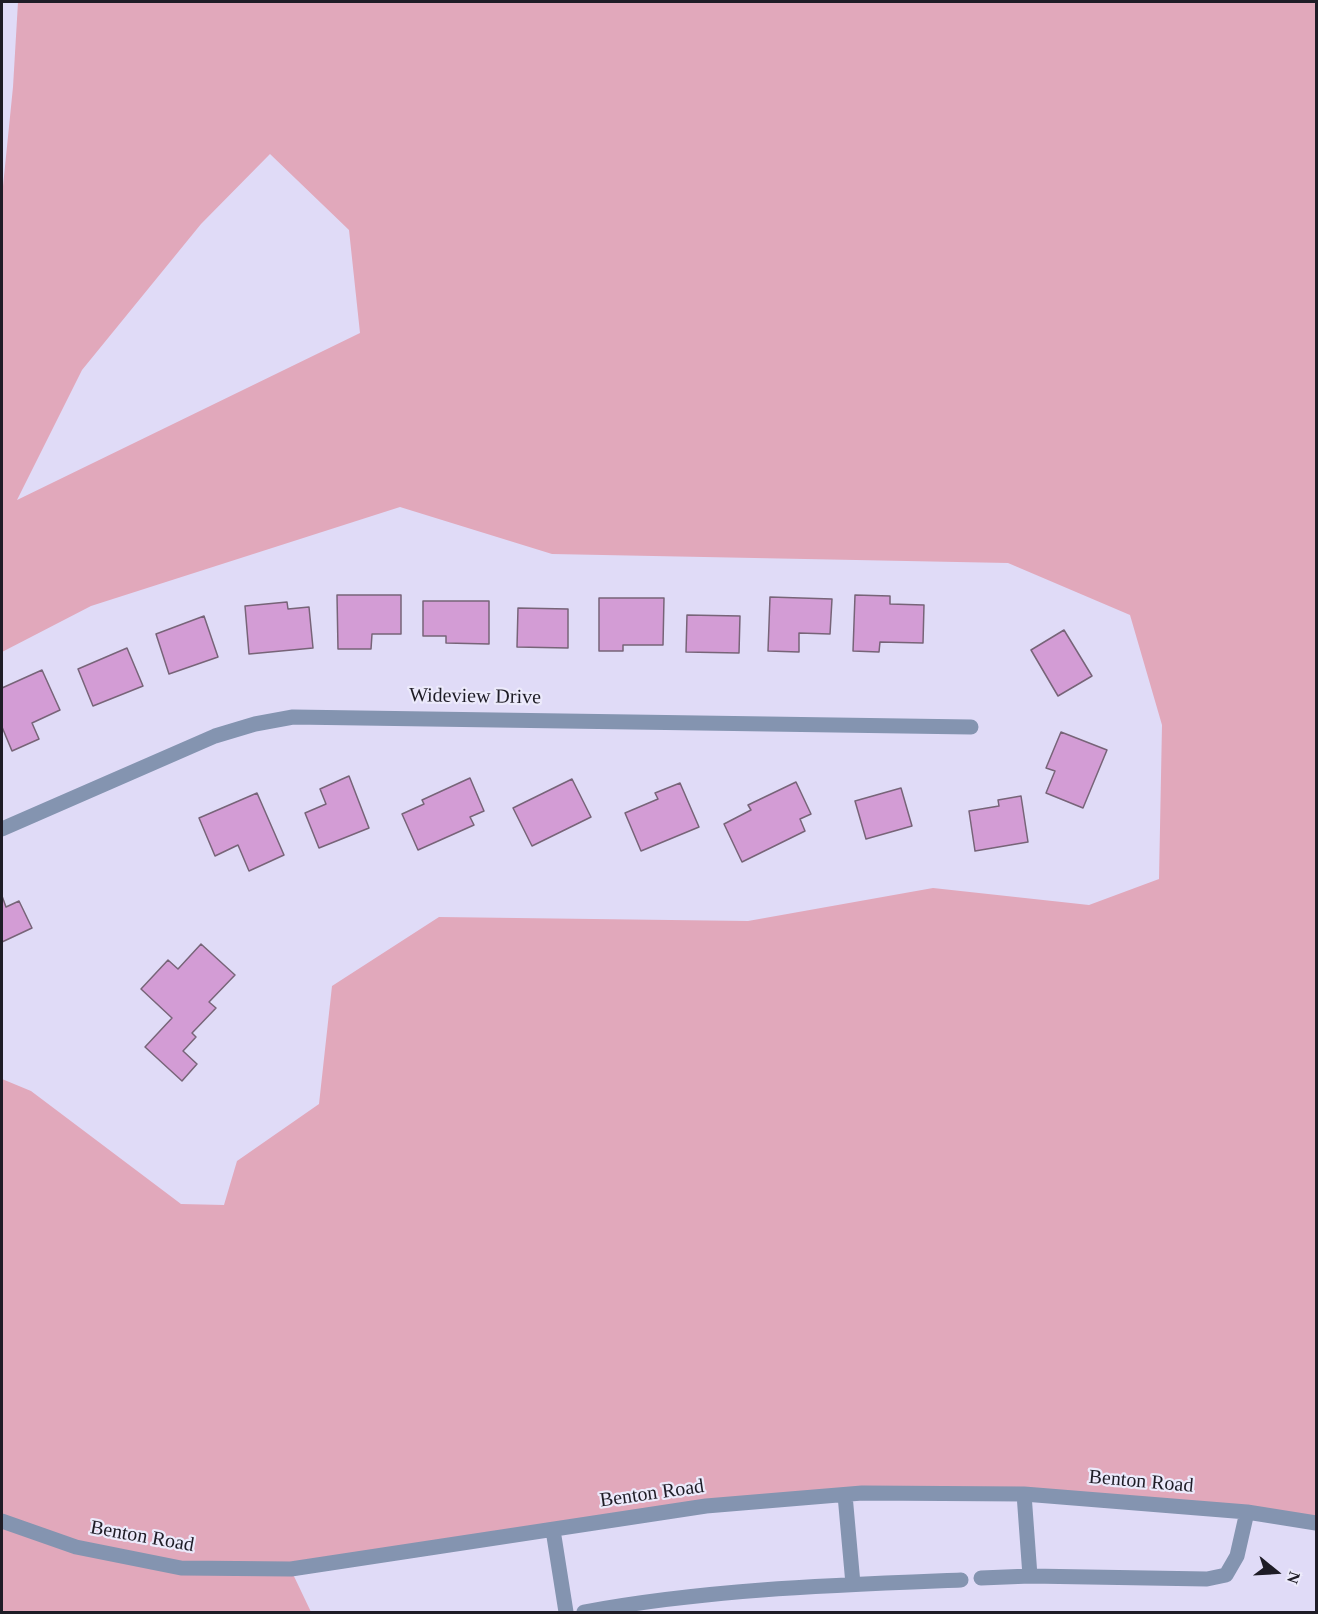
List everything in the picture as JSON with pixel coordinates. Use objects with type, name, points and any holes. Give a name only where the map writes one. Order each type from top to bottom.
[{"type":"street","name":"Wideview Drive","points":[[2,829],[216,736],[255,724],[293,717],[971,727]]},
{"type":"street","name":"Benton Road","points":[[2,1521],[76,1547],[181,1568],[247,1569],[291,1569],[706,1506],[845,1495],[1024,1494],[1247,1512],[1317,1523]]},
{"type":"street","points":[[1024,1494],[1030,1576]]},
{"type":"street","points":[[845,1495],[853,1584]]},
{"type":"street","points":[[981,1578],[1030,1576],[1207,1580],[1227,1575],[1237,1556],[1247,1512]]},
{"type":"street","points":[[553,1530],[566,1612]]},
{"type":"street","points":[[584,1612],[638,1602],[853,1584],[961,1580]]},
{"type":"shaded area","points":[[18,2],[1316,2],[1316,1523],[1024,1494],[706,1506],[291,1570],[311,1612],[2,1612],[2,1079],[31,1091],[181,1204],[224,1205],[237,1161],[319,1104],[332,986],[439,917],[748,921],[933,888],[1089,905],[1159,879],[1162,725],[1130,615],[1008,563],[552,554],[400,507],[91,606],[2,652],[2,196],[13,87]],"holes":[[[270,154],[349,230],[360,333],[17,500],[82,370],[201,224]]]},
{"type":"building","points":[[337,595],[401,595],[401,634],[372,634],[371,649],[338,649]]},
{"type":"building","points":[[855,595],[890,596],[890,604],[924,605],[923,643],[880,642],[879,652],[853,651]]},
{"type":"building","points":[[770,597],[832,599],[830,634],[799,633],[799,652],[768,651]]},
{"type":"building","points":[[599,598],[664,598],[663,645],[623,645],[623,651],[599,651]]},
{"type":"building","points":[[423,601],[489,601],[489,644],[446,643],[446,636],[423,636]]},
{"type":"building","points":[[287,602],[288,609],[309,607],[313,648],[249,654],[245,606]]},
{"type":"building","points":[[518,608],[568,609],[568,648],[517,647]]},
{"type":"building","points":[[687,615],[740,616],[739,653],[686,652]]},
{"type":"building","points":[[204,616],[218,657],[169,674],[156,634]]},
{"type":"building","points":[[1064,630],[1092,676],[1058,696],[1031,650]]},
{"type":"building","points":[[127,648],[143,686],[93,706],[78,669]]},
{"type":"building","points":[[42,670],[60,710],[32,723],[39,739],[12,751],[2,727],[2,688]]},
{"type":"building","points":[[1061,732],[1107,750],[1083,808],[1046,793],[1055,771],[1046,768]]},
{"type":"building","points":[[349,776],[369,828],[319,848],[305,813],[326,804],[320,789]]},
{"type":"building","points":[[470,778],[484,811],[470,817],[474,825],[418,850],[402,814],[424,804],[422,800]]},
{"type":"building","points":[[572,779],[591,817],[532,846],[513,808]]},
{"type":"building","points":[[796,782],[811,814],[800,819],[805,831],[742,862],[724,824],[751,810],[748,805]]},
{"type":"building","points":[[680,783],[699,827],[641,851],[625,813],[658,799],[655,793]]},
{"type":"building","points":[[901,788],[912,826],[866,839],[855,801]]},
{"type":"building","points":[[257,793],[284,855],[249,871],[238,845],[215,856],[199,818]]},
{"type":"building","points":[[1021,796],[1028,842],[975,851],[969,811],[999,806],[998,800]]},
{"type":"building","points":[[2,896],[6,907],[19,901],[32,928],[2,942]]},
{"type":"building","points":[[201,944],[235,975],[209,1002],[216,1008],[192,1033],[196,1037],[183,1051],[197,1064],[182,1081],[145,1047],[172,1018],[141,989],[168,960],[178,969]]}]
